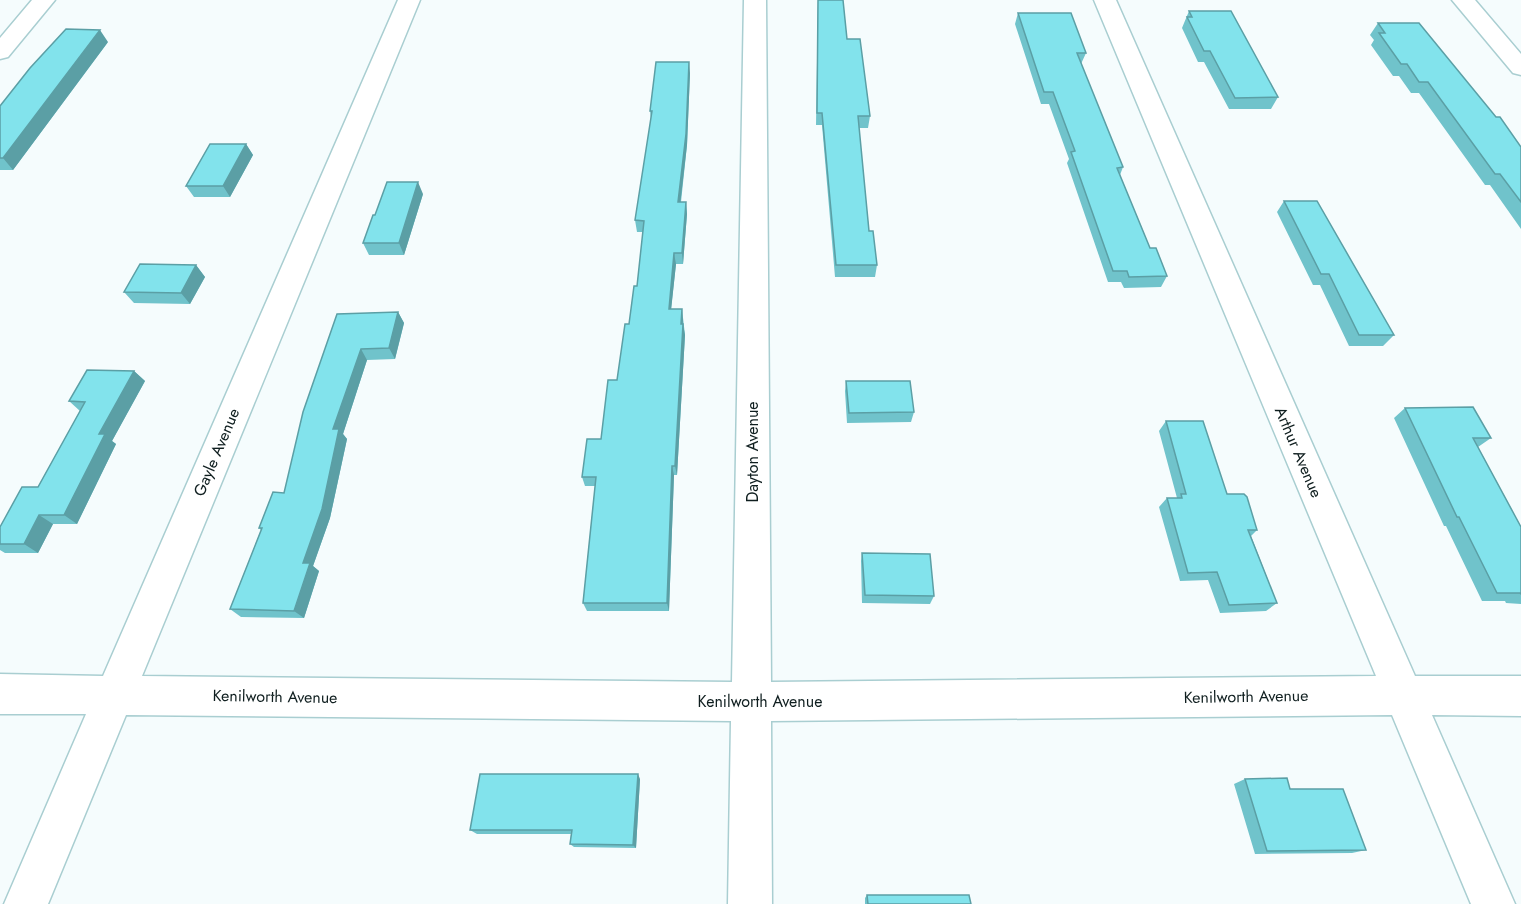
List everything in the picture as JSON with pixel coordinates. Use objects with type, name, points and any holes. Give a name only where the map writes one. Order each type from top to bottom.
[{"type":"street","points":[[0,52],[44,0]]},
{"type":"street","name":"Gayle Avenue","points":[[26,904],[113,694],[409,0]]},
{"type":"street","name":"Dayton Avenue","points":[[750,904],[755,0]]},
{"type":"street","name":"Arthur Avenue","points":[[1105,0],[1493,904]]},
{"type":"street","points":[[1463,0],[1521,68]]},
{"type":"street","name":"Kenilworth Avenue","points":[[0,694],[751,702],[1404,695],[1521,696]]},
{"type":"building","points":[[818,0],[843,0],[847,39],[860,39],[870,116],[858,116],[869,231],[873,231],[877,265],[836,265],[822,113],[817,113]]},
{"type":"building","points":[[1189,11],[1231,11],[1278,97],[1235,98],[1210,51],[1204,51],[1187,17],[1192,17]]},
{"type":"building","points":[[1018,13],[1071,13],[1086,53],[1077,53],[1123,167],[1117,168],[1150,248],[1156,248],[1167,276],[1129,277],[1127,271],[1113,271],[1071,152],[1075,151],[1053,92],[1044,92]]},
{"type":"building","points":[[1378,23],[1419,23],[1496,117],[1500,117],[1521,147],[1521,202],[1500,174],[1495,174],[1428,82],[1419,82],[1407,64],[1401,64],[1379,33],[1385,33]]},
{"type":"building","points":[[66,29],[100,30],[3,158],[0,158],[0,106],[30,68]]},
{"type":"building","points":[[656,62],[689,62],[686,134],[678,202],[686,202],[682,253],[674,253],[669,309],[682,309],[681,324],[683,324],[675,466],[672,466],[667,603],[583,603],[596,477],[582,477],[587,439],[601,439],[608,380],[617,380],[625,324],[629,324],[634,286],[637,286],[644,221],[635,220],[652,111],[650,111]]},
{"type":"building","points":[[210,144],[246,144],[223,186],[186,186]]},
{"type":"building","points":[[387,182],[418,182],[399,243],[363,243],[373,215],[375,215]]},
{"type":"building","points":[[1284,201],[1317,201],[1394,335],[1359,335],[1329,274],[1321,274]]},
{"type":"building","points":[[140,264],[196,265],[181,293],[124,292]]},
{"type":"building","points":[[398,312],[389,348],[361,349],[333,429],[339,429],[322,509],[303,563],[310,563],[294,611],[230,609],[262,528],[259,528],[273,492],[284,493],[303,412],[337,314]]},
{"type":"building","points":[[87,370],[134,371],[99,434],[105,434],[64,515],[39,515],[24,544],[0,544],[0,527],[22,487],[38,487],[85,402],[69,401]]},
{"type":"building","points":[[846,381],[910,381],[914,412],[849,413]]},
{"type":"building","points":[[1473,407],[1491,438],[1473,438],[1521,527],[1521,594],[1497,593],[1457,517],[1405,408]]},
{"type":"building","points":[[1166,421],[1203,421],[1227,494],[1244,494],[1247,497],[1257,530],[1248,530],[1277,603],[1229,605],[1217,572],[1188,573],[1167,498],[1182,498],[1181,494],[1186,494]]},
{"type":"building","points":[[862,553],[930,554],[934,596],[865,595]]},
{"type":"building","points":[[480,774],[638,774],[633,845],[570,844],[572,830],[470,830]]},
{"type":"building","points":[[1287,778],[1290,789],[1343,789],[1366,850],[1267,851],[1245,779]]},
{"type":"building","points":[[867,895],[969,895],[971,904],[868,904]]}]
